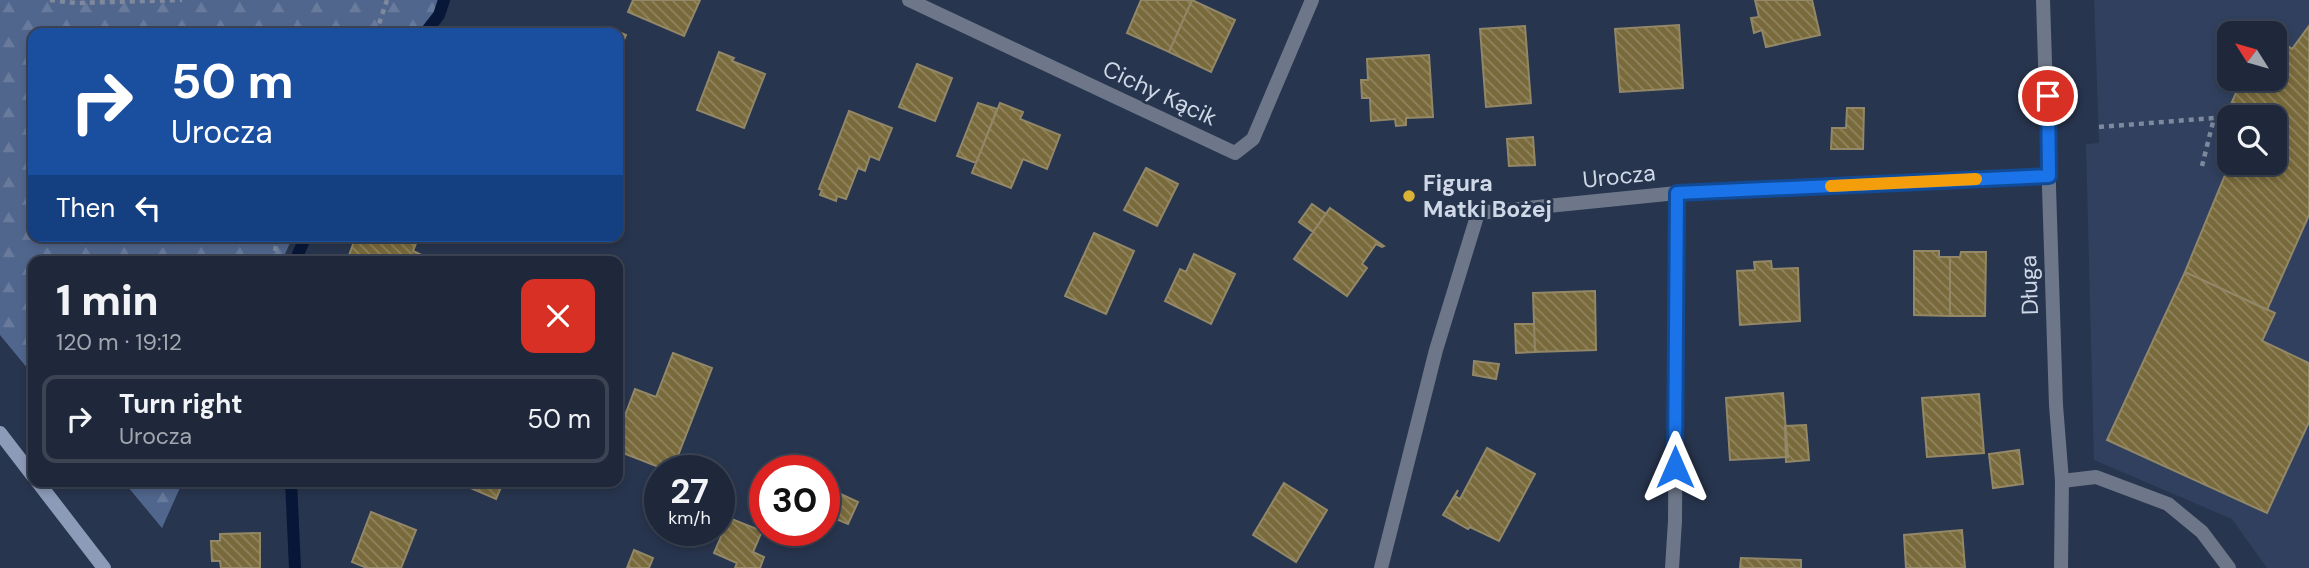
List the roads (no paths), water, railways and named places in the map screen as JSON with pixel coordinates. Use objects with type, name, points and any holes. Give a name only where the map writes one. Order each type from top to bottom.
[{"type":"main road","points":[[0,433],[28,469]]},
{"type":"main road","points":[[42,487],[104,568]]},
{"type":"street","name":"Cichy Kącik","points":[[909,0],[1235,153],[1253,139],[1312,0]]},
{"type":"street","name":"Długa","points":[[2043,0],[2056,405],[2062,481],[2061,568]]},
{"type":"street","name":"Urocza","points":[[1381,568],[1436,350],[1478,214],[1677,193],[2049,176]]},
{"type":"street","points":[[1672,568],[1675,521],[1677,193]]},
{"type":"street","points":[[2062,481],[2096,477],[2168,504],[2202,532],[2229,568]]},
{"type":"waterway","points":[[429,28],[439,15],[444,0]]},
{"type":"waterway","points":[[297,256],[303,242]]},
{"type":"waterway","points":[[291,487],[295,568]]},
{"type":"place","name":"Figura Matki Bożej","points":[[1409,196]]}]
